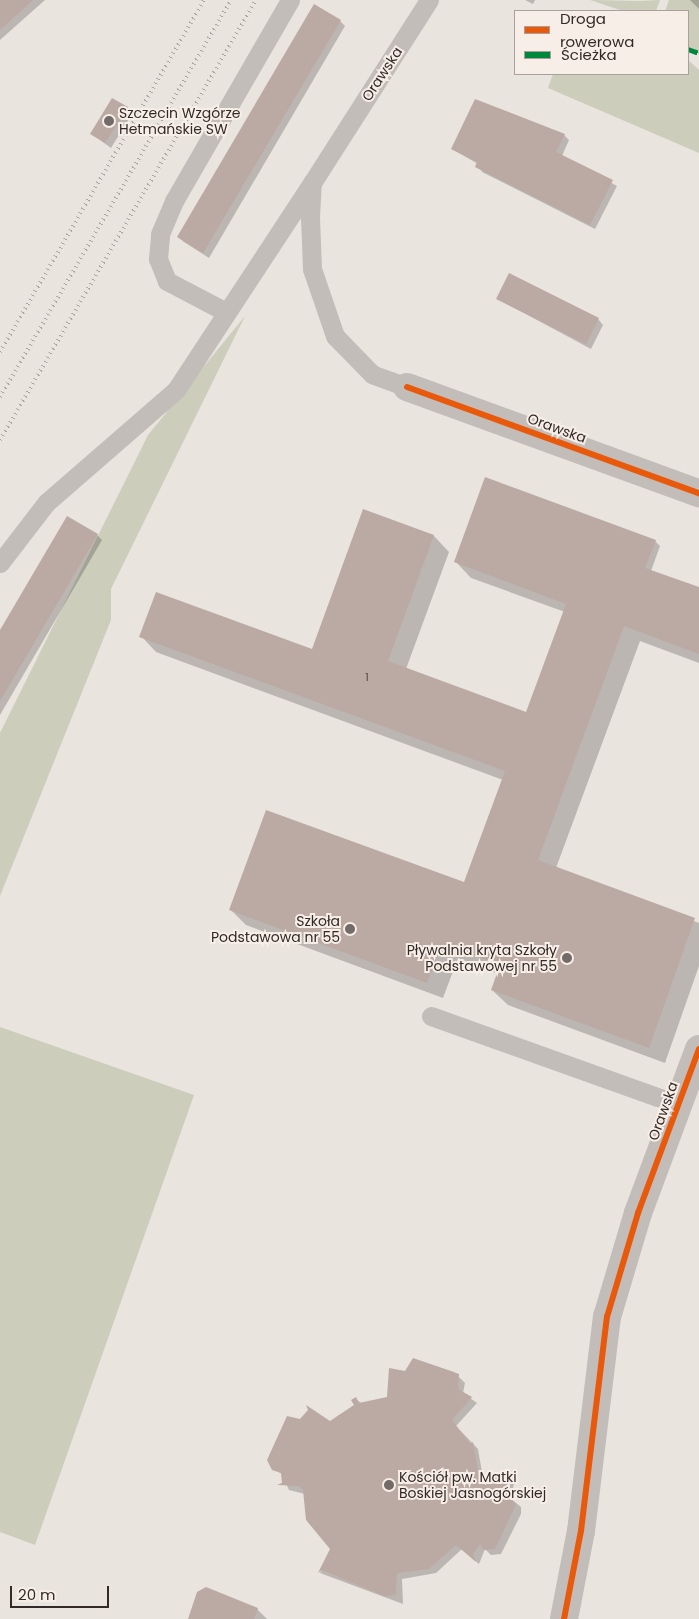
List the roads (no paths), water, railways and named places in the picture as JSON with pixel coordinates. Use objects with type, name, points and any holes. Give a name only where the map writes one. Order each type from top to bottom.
[{"type":"street","name":"Orawska","points":[[407,387],[699,493]]},
{"type":"street","name":"Orawska","points":[[564,1619],[581,1532],[607,1317],[650,1180],[699,1049]]},
{"type":"lane","points":[[226,312],[167,281],[158,259],[160,234],[174,201],[290,0]]},
{"type":"lane","name":"Orawska","points":[[407,387],[359,364],[344,350],[325,317],[312,269],[312,183],[429,0]]},
{"type":"lane","points":[[0,563],[46,503],[176,390],[312,183]]},
{"type":"lane","points":[[431,1016],[679,1105]]},
{"type":"railway","points":[[0,352],[204,0]]},
{"type":"railway","points":[[0,397],[231,0]]},
{"type":"railway","points":[[0,440],[256,0]]},
{"type":"place","name":"Szczecin Wzgórze Hetmańskie SW","points":[[109,121]]},
{"type":"place","name":"Szkoła Podstawowa nr 55","points":[[350,929]]},
{"type":"place","name":"Pływalnia kryta Szkoły Podstawowej nr 55","points":[[567,958]]},
{"type":"place","name":"Kościół pw. Matki Boskiej Jasnogórskiej","points":[[389,1485]]}]
